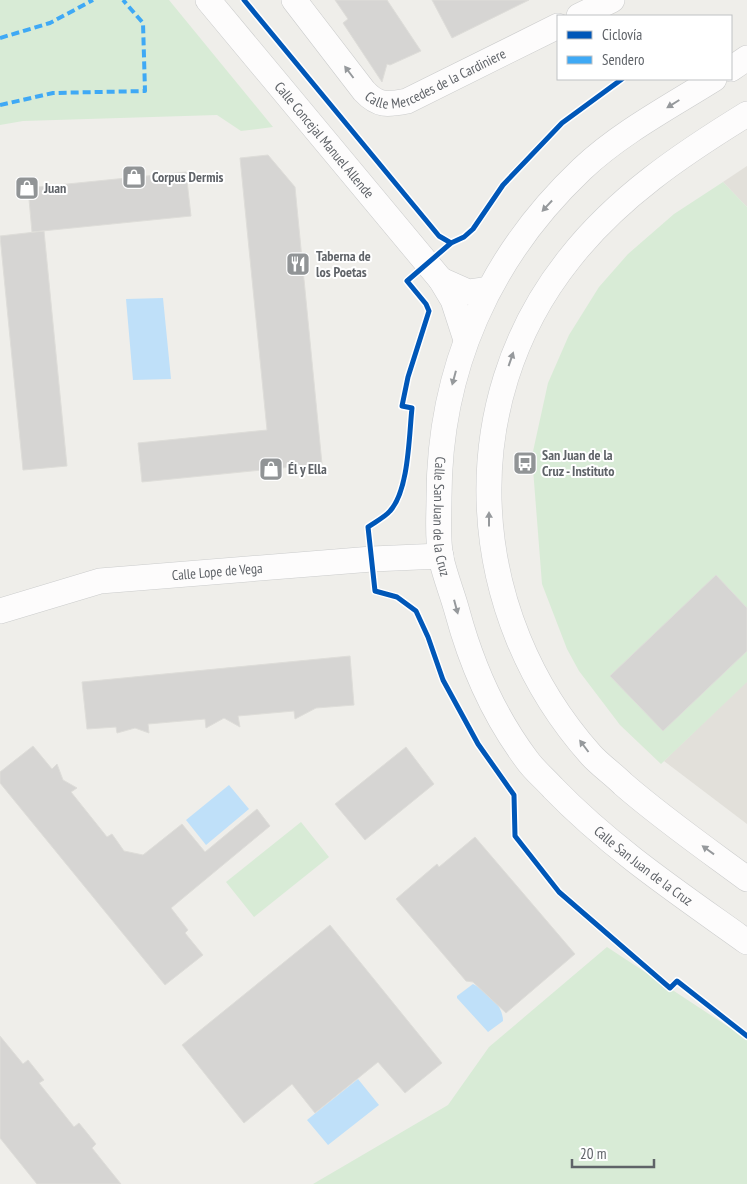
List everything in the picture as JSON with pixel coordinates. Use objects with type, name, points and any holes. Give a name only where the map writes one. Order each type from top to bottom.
[{"type":"street","name":"Calle Concejal Manuel Allende","points":[[208,0],[441,280],[452,300],[466,340]]},
{"type":"street","name":"Calle Mercedes de la Cardiniere","points":[[294,0],[374,102],[392,104],[407,101],[557,26]]},
{"type":"street","points":[[581,15],[612,0]]},
{"type":"street","points":[[732,67],[747,58]]},
{"type":"street","name":"Calle San Juan de la Cruz","points":[[712,80],[643,123],[584,168],[539,215],[517,243],[489,289],[466,340],[448,404],[439,475],[441,556],[465,642],[490,699],[527,760],[584,819],[657,877],[747,942]]},
{"type":"street","points":[[747,114],[682,154],[624,200],[570,257],[531,316],[516,346],[496,413],[492,444],[489,525],[492,552],[511,623],[546,696],[591,756],[649,807],[747,879]]},
{"type":"street","name":"Calle Concejal Manuel Allende","points":[[441,280],[468,292],[489,289]]},
{"type":"street","name":"Calle Lope de Vega","points":[[0,611],[100,581],[372,559],[441,556]]},
{"type":"shaded area","points":[[747,166],[747,207],[723,182]]},
{"type":"shaded area","points":[[747,681],[747,824],[664,761]]},
{"type":"green space","points":[[0,0],[169,0],[273,127],[241,131],[217,115],[23,121],[0,125]]},
{"type":"green space","points":[[723,182],[747,207],[747,682],[661,764],[620,725],[579,671],[567,649],[542,584],[532,456],[548,383],[569,335],[599,287],[628,254],[674,214]]},
{"type":"green space","points":[[301,822],[329,857],[254,917],[226,882]]},
{"type":"green space","points":[[607,947],[747,1039],[747,1184],[313,1184],[448,1105],[489,1047]]},
{"type":"water","points":[[163,298],[171,379],[133,380],[126,299]]},
{"type":"water","points":[[229,785],[249,809],[206,845],[186,820]]},
{"type":"water","points":[[473,984],[493,999],[502,1015],[503,1021],[488,1032],[457,998],[457,996]]},
{"type":"water","points":[[358,1079],[379,1105],[328,1145],[307,1120]]},
{"type":"building","points":[[335,0],[387,0],[421,51],[390,65],[387,64],[382,82],[343,23],[348,19]]},
{"type":"building","points":[[432,0],[529,0],[452,38]]},
{"type":"building","points":[[268,155],[295,187],[322,464],[142,482],[138,443],[267,430],[240,158]]},
{"type":"building","points":[[186,172],[191,216],[32,232],[28,188]]},
{"type":"building","points":[[44,231],[67,466],[23,470],[0,236]]},
{"type":"building","points":[[716,575],[747,608],[747,651],[663,731],[610,676]]},
{"type":"building","points":[[350,656],[354,705],[316,708],[295,719],[294,711],[238,716],[240,727],[224,718],[206,728],[205,719],[148,724],[149,733],[135,728],[117,733],[116,727],[87,729],[82,682]]},
{"type":"building","points":[[33,746],[52,769],[57,764],[63,780],[77,788],[71,792],[107,837],[112,834],[124,851],[143,855],[182,824],[205,852],[257,809],[270,826],[171,908],[188,930],[185,933],[203,955],[165,985],[0,783],[0,772]]},
{"type":"building","points":[[406,747],[434,784],[365,840],[335,804]]},
{"type":"building","points":[[475,837],[575,954],[506,1013],[473,982],[466,981],[396,899],[437,864],[439,867]]},
{"type":"building","points":[[330,925],[442,1063],[405,1093],[378,1062],[315,1113],[292,1084],[244,1123],[182,1045]]},
{"type":"building","points":[[0,1036],[23,1064],[28,1060],[44,1080],[39,1083],[74,1127],[79,1123],[96,1144],[92,1148],[121,1184],[37,1184],[0,1138]]},
{"type":"marked path","points":[[0,38],[50,23],[93,0]]},
{"type":"marked path","points":[[0,105],[53,93],[145,91],[143,23],[123,0]]},
{"type":"cycle path","points":[[244,0],[439,236],[451,243]]},
{"type":"cycle path","points":[[621,80],[562,123],[503,185],[473,229],[464,237],[451,243],[407,281],[426,304],[429,311],[408,377],[402,406],[412,408],[405,476],[396,502],[390,511],[368,527],[375,591],[397,597],[416,611],[428,637],[443,680],[478,744],[514,795],[515,836],[559,892],[670,988],[677,981],[747,1036]]},
{"type":"place","name":"Corpus Dermis","points":[[134,177]]},
{"type":"place","name":"Juan","points":[[27,188]]},
{"type":"place","name":"Taberna de los Poetas","points":[[298,264]]},
{"type":"place","name":"San Juan de la Cruz - Instituto","points":[[525,463]]},
{"type":"place","name":"Él y Ella","points":[[271,469]]}]
